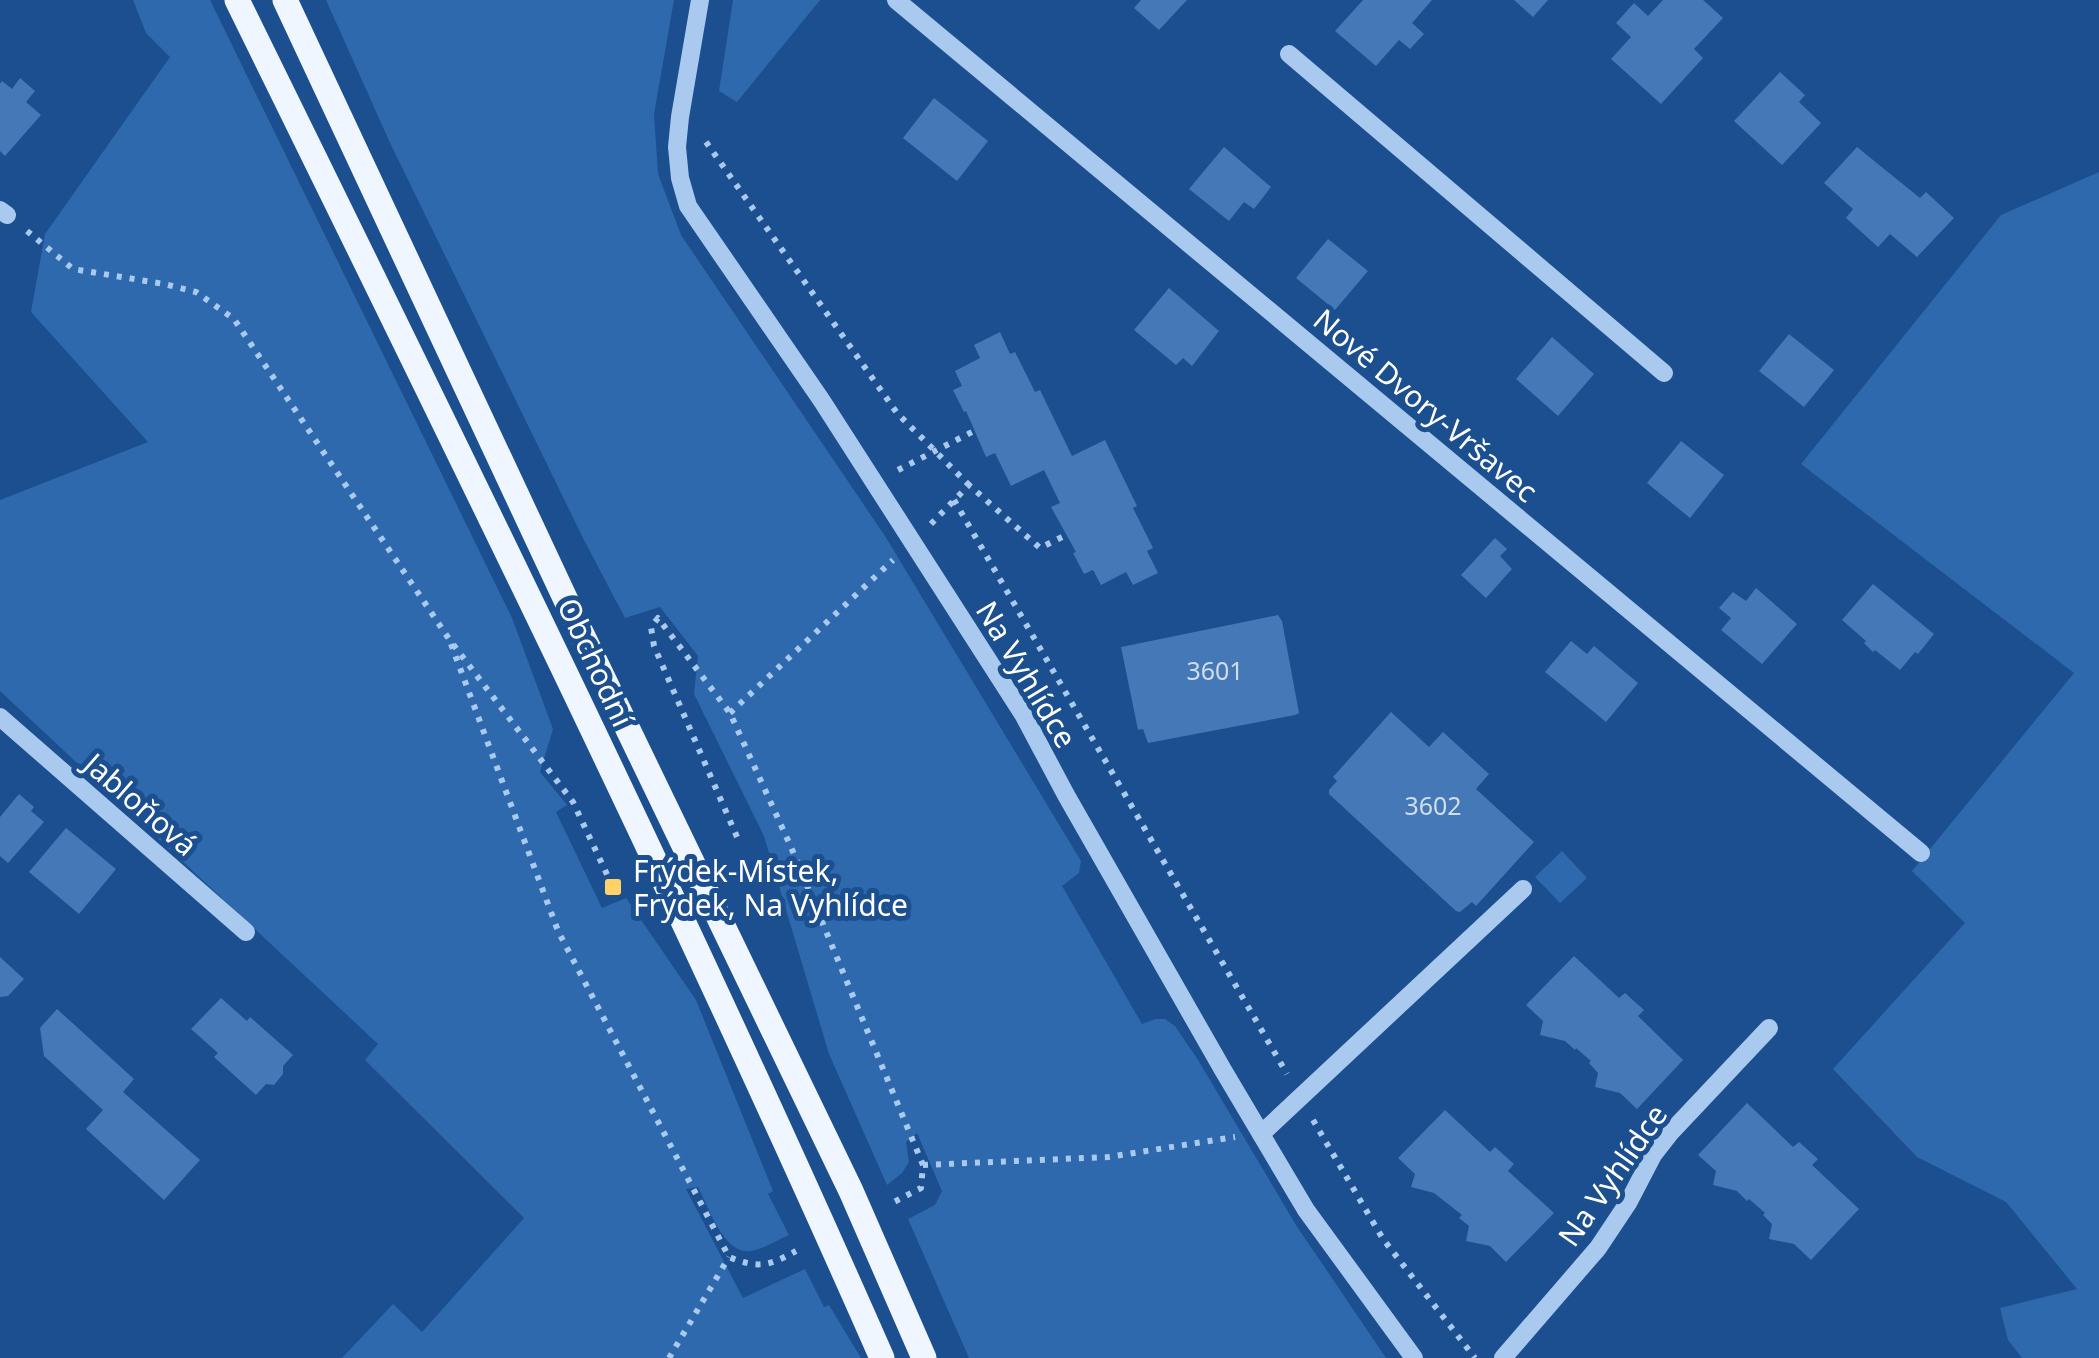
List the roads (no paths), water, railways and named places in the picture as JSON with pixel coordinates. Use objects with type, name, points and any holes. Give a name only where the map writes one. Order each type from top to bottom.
[{"type":"main road","name":"Obchodní","points":[[237,0],[558,656],[813,1201],[882,1358]]},
{"type":"main road","name":"Obchodní","points":[[285,0],[579,628],[852,1191],[924,1358]]},
{"type":"street","name":"Na Vyhlídce","points":[[700,0],[677,147],[688,206],[822,401],[1024,716],[1306,1210],[1414,1358]]},
{"type":"street","name":"Nové Dvory-Vršavec","points":[[896,0],[1921,853]]},
{"type":"street","points":[[1289,54],[1664,373]]},
{"type":"street","name":"Jabloňová","points":[[0,717],[246,932]]},
{"type":"street","points":[[1261,1134],[1523,890]]},
{"type":"street","name":"Na Vyhlídce","points":[[1503,1358],[1598,1248],[1671,1132],[1769,1028]]},
{"type":"place","name":"Frýdek-Místek, Frýdek, Na Vyhlídce","points":[[613,887]]}]
